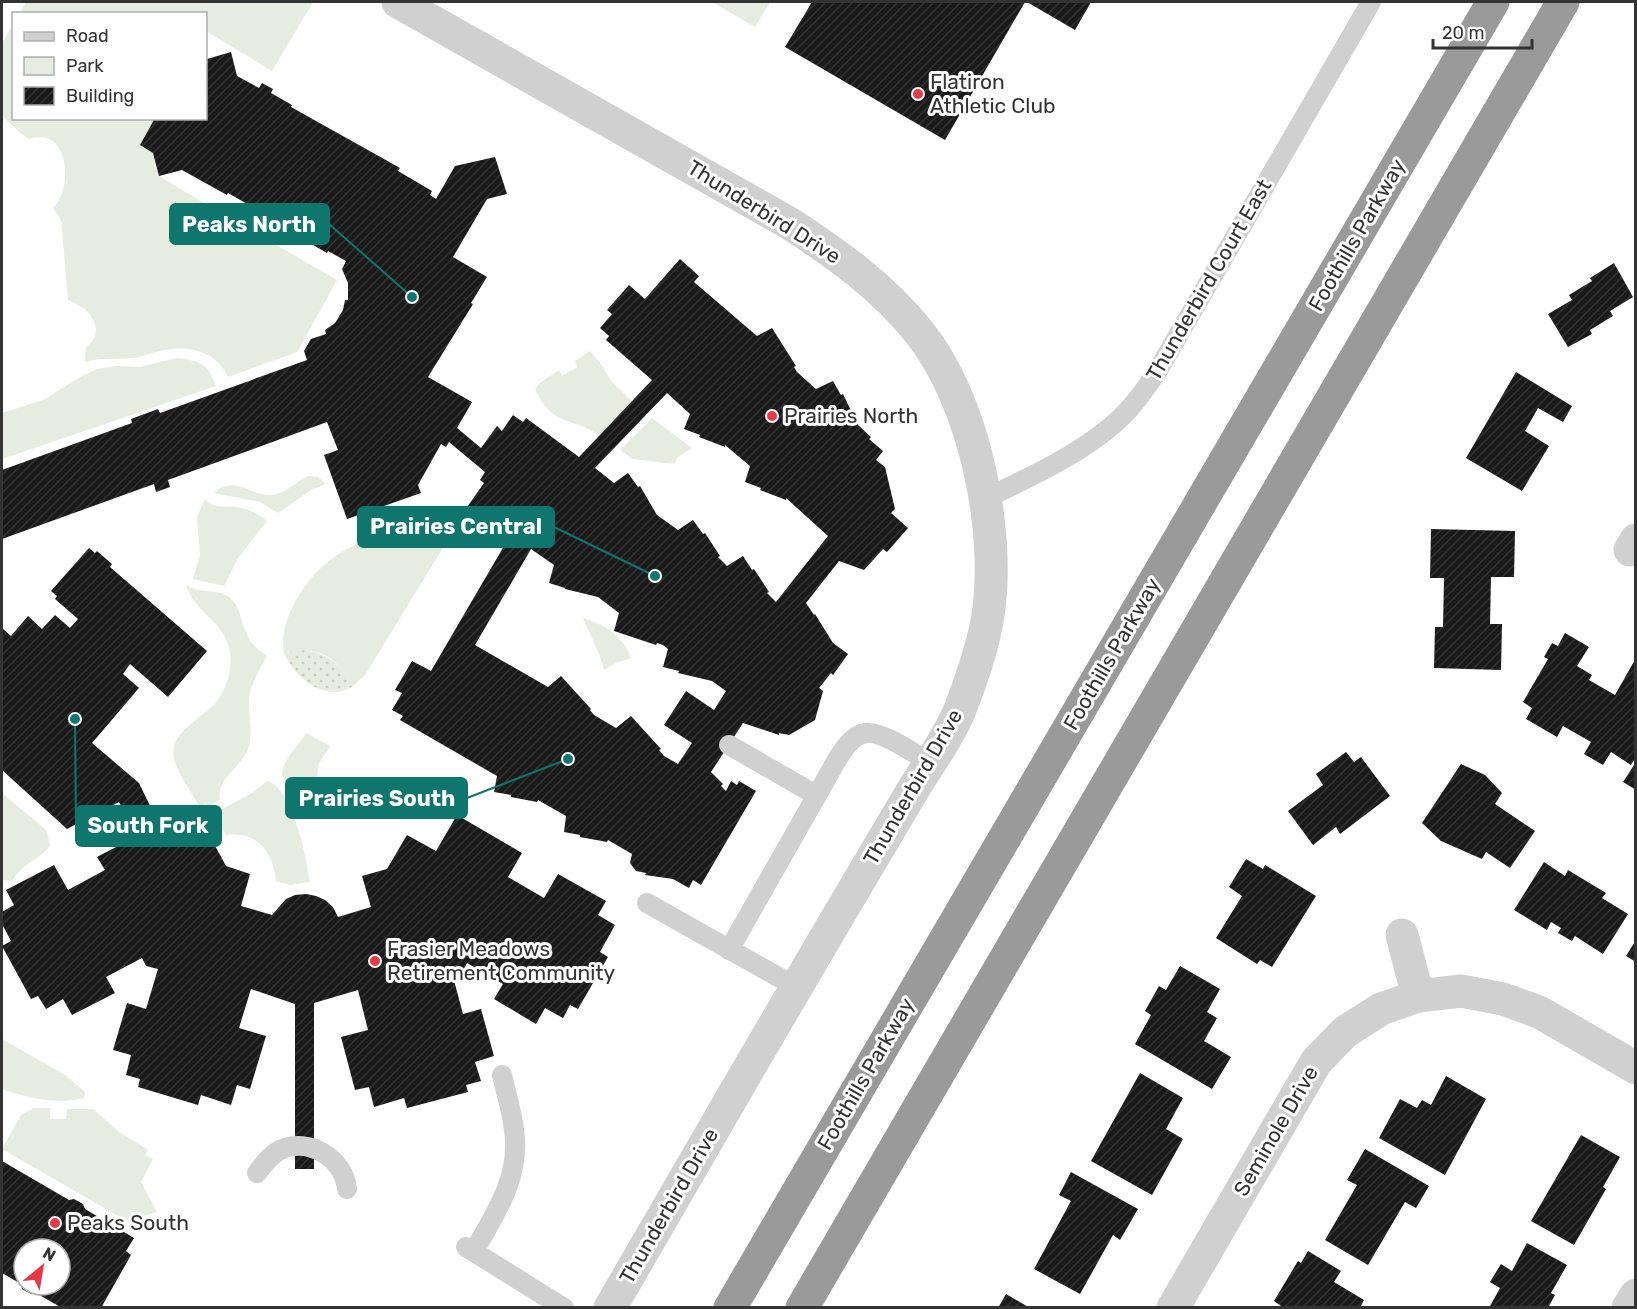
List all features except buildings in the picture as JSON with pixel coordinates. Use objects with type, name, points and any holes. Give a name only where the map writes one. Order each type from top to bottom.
[{"type":"highway","name":"Foothills Parkway","points":[[730,1308],[1493,2]]},
{"type":"highway","points":[[802,1308],[1563,2]]},
{"type":"street","name":"Thunderbird Drive","points":[[398,2],[789,223],[828,248],[867,278],[921,334],[949,378],[970,435],[985,500],[992,548],[988,614],[976,666],[957,716],[796,987],[610,1308]]},
{"type":"street","points":[[1402,935],[1418,996]]},
{"type":"street","name":"Seminole Drive","points":[[1173,1308],[1316,1062],[1345,1032],[1381,1009],[1418,996],[1461,991],[1503,999],[1539,1012],[1635,1068]]},
{"type":"street","points":[[1628,1308],[1635,1295]]},
{"type":"lane","name":"Thunderbird Court East","points":[[985,500],[1070,455],[1110,428],[1134,404],[1157,372],[1371,2]]},
{"type":"lane","points":[[729,950],[816,795],[843,750],[855,737],[867,733],[882,736],[930,763]]},
{"type":"lane","points":[[729,745],[816,795]]},
{"type":"lane","points":[[647,903],[796,987]]},
{"type":"lane","points":[[502,1076],[514,1130],[513,1173],[499,1207],[470,1249],[564,1308]]},
{"type":"lane","points":[[257,1173],[268,1158],[281,1150],[297,1146],[313,1148],[328,1155],[339,1167],[347,1189]]},
{"type":"green space","points":[[26,2],[313,2],[272,71],[207,32],[207,12],[21,12]]},
{"type":"green space","points":[[712,2],[770,2],[755,27]]},
{"type":"green space","points":[[12,27],[12,120],[154,120],[140,145],[153,153],[159,176],[227,217],[245,218],[263,228],[273,243],[337,280],[297,352],[228,377],[223,368],[210,356],[193,350],[164,350],[126,359],[85,362],[86,348],[93,340],[96,327],[86,310],[68,300],[61,220],[53,208],[60,199],[64,187],[64,161],[60,149],[53,141],[42,137],[29,139],[2,116],[2,43]]},
{"type":"green space","points":[[590,351],[611,381],[632,401],[599,435],[556,416],[548,410],[535,389],[559,370],[562,376],[577,367],[575,361]]},
{"type":"green space","points":[[177,358],[202,364],[216,386],[2,459],[2,413],[43,400],[97,369],[117,366],[139,367]]},
{"type":"green space","points":[[652,418],[692,448],[678,457],[674,464],[633,459],[620,450]]},
{"type":"green space","points":[[309,476],[318,477],[326,484],[311,490],[278,513],[260,502],[214,493],[228,485],[263,494],[277,494]]},
{"type":"green space","points":[[205,499],[212,505],[248,510],[267,521],[238,558],[224,586],[193,579],[200,555],[197,517]]},
{"type":"green space","points":[[407,532],[439,536],[444,546],[365,675],[353,686],[340,667],[325,655],[306,651],[284,653],[284,634],[289,616],[303,588],[314,575],[327,563],[356,544],[389,534]]},
{"type":"green space","points":[[186,585],[220,593],[230,598],[238,610],[250,640],[267,656],[251,688],[249,705],[251,736],[245,756],[221,786],[220,800],[200,807],[178,770],[174,749],[176,741],[188,726],[221,696],[228,678],[230,653],[222,632],[196,604]]},
{"type":"green space","points":[[583,618],[599,624],[618,637],[631,658],[604,670]]},
{"type":"green space","points":[[301,650],[318,653],[332,660],[344,671],[353,686],[343,691],[332,692],[312,686],[296,671],[284,653]]},
{"type":"green space","points":[[306,733],[330,746],[318,765],[316,806],[305,819],[282,775],[288,758]]},
{"type":"green space","points":[[267,781],[276,786],[291,809],[302,841],[310,882],[290,885],[276,881],[271,861],[262,846],[247,836],[226,835],[213,814],[252,793]]},
{"type":"green space","points":[[2,793],[46,830],[50,845],[21,869],[12,881],[2,880]]},
{"type":"green space","points":[[2,1039],[65,1075],[84,1091],[84,1098],[63,1101],[42,1100],[2,1089]]},
{"type":"green space","points":[[34,1108],[50,1108],[50,1119],[66,1119],[67,1109],[93,1109],[119,1132],[148,1150],[145,1155],[153,1159],[141,1182],[157,1212],[127,1221],[2,1149],[21,1115]]},
{"type":"place","name":"Flatiron Athletic Club","points":[[918,94]]},
{"type":"place","name":"Peaks North","points":[[412,297]]},
{"type":"place","name":"Prairies North","points":[[772,416]]},
{"type":"place","name":"Prairies Central","points":[[655,576]]},
{"type":"place","name":"South Fork","points":[[75,719]]},
{"type":"place","name":"Prairies South","points":[[568,759]]},
{"type":"place","name":"Frasier Meadows Retirement Community","points":[[375,961]]},
{"type":"place","name":"Peaks South","points":[[55,1223]]}]
